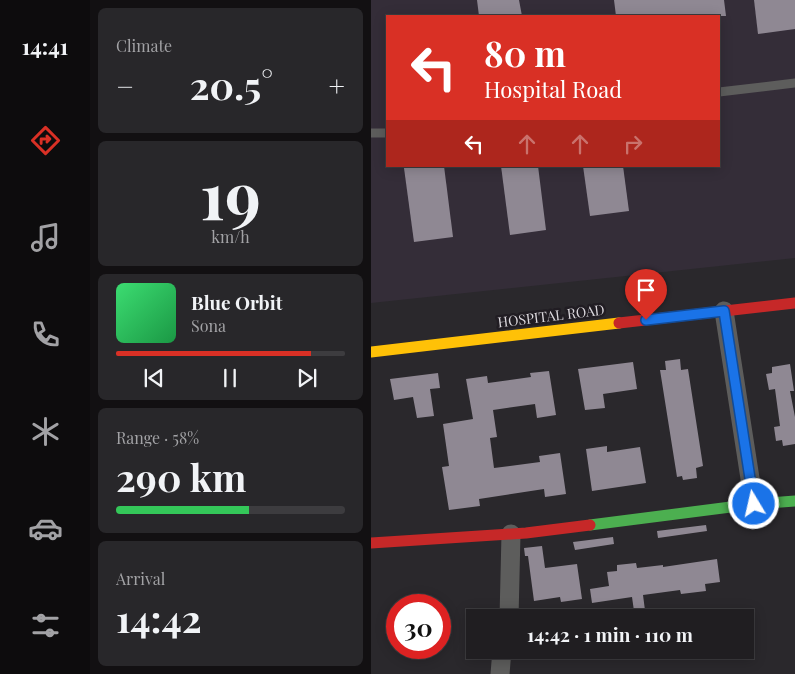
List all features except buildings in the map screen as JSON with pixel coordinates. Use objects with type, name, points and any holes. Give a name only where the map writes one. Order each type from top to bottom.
[{"type":"street","name":"HOSPITAL ROAD","points":[[371,352],[795,303]]},
{"type":"street","points":[[724,311],[754,504]]},
{"type":"street","points":[[371,543],[511,534],[754,504],[795,501]]},
{"type":"street","points":[[509,609],[511,534]]},
{"type":"street","points":[[500,674],[501,659]]},
{"type":"lane","points":[[720,92],[795,82]]},
{"type":"lane","points":[[371,134],[386,133]]},
{"type":"shaded area","points":[[371,0],[795,0],[795,258],[371,303]]},
{"type":"traffic: fast","points":[[590,525],[754,504],[795,501]]},
{"type":"traffic: slow","points":[[371,352],[619,323]]},
{"type":"traffic: jam","points":[[619,323],[795,303]]},
{"type":"traffic: jam","points":[[371,543],[526,533],[590,525]]},
{"type":"route","points":[[646,320],[724,311],[754,504]]}]
